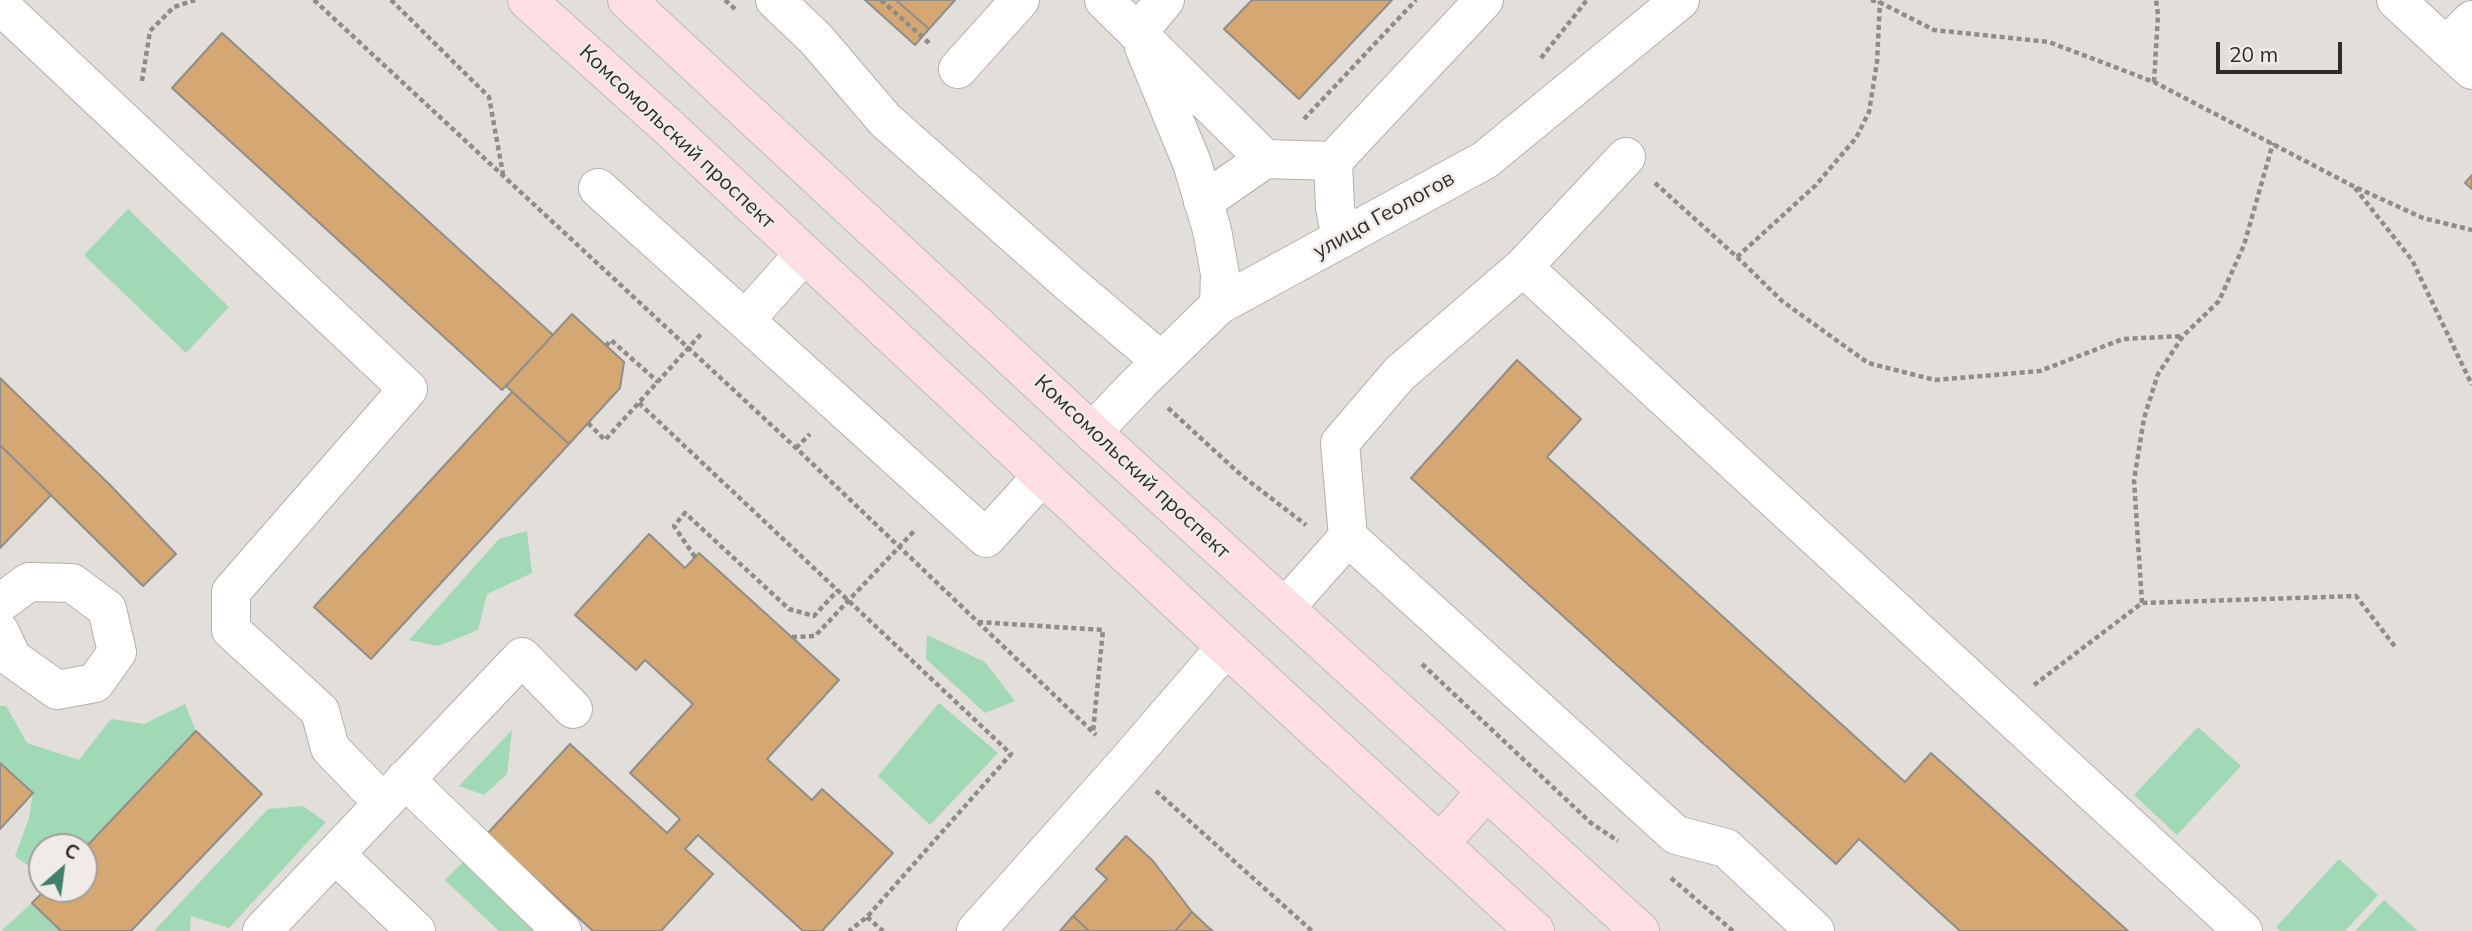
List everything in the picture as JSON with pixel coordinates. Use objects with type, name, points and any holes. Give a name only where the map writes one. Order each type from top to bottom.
[{"type":"main road","name":"Комсомольский проспект","points":[[527,0],[1535,931]]},
{"type":"main road","name":"Комсомольский проспект","points":[[627,0],[1092,432],[1640,931]]},
{"type":"main road","points":[[1440,843],[1487,791]]},
{"type":"street","points":[[775,0],[816,39],[885,120],[1069,283],[1150,372]]},
{"type":"street","points":[[945,57],[1020,0]]},
{"type":"street","points":[[1104,0],[1265,159]]},
{"type":"street","points":[[1138,32],[1165,0]]},
{"type":"street","points":[[1341,239],[1335,206],[1333,160],[1484,0]]},
{"type":"street","name":"улица Геологов","points":[[1092,432],[1219,305],[1485,160],[1680,0]]},
{"type":"street","points":[[2396,0],[2463,46]]},
{"type":"street","points":[[0,5],[408,389],[231,592],[231,630],[320,711],[330,748],[393,791],[562,931]]},
{"type":"street","points":[[1138,32],[1192,163],[1212,230],[1220,274],[1219,305]]},
{"type":"street","points":[[1626,157],[1523,267],[1399,374],[1340,443],[1348,537],[1676,835],[1726,848],[1815,931]]},
{"type":"street","points":[[1203,202],[1265,159],[1333,160]]},
{"type":"street","points":[[597,188],[986,538],[1042,476]]},
{"type":"street","points":[[736,312],[804,254]]},
{"type":"street","points":[[1523,267],[2243,931]]},
{"type":"street","points":[[1285,608],[1348,537]]},
{"type":"street","points":[[0,603],[29,582],[72,583],[107,609],[117,652],[95,683],[57,690],[12,657],[0,632]]},
{"type":"street","points":[[976,931],[1126,764],[1226,647]]},
{"type":"street","points":[[262,931],[522,657],[573,709]]},
{"type":"street","points":[[335,854],[416,931]]},
{"type":"path","points":[[134,131],[150,31],[174,8],[195,0]]},
{"type":"path","points":[[314,0],[688,348],[1126,764],[1312,931]]},
{"type":"path","points":[[391,0],[489,97],[503,174]]},
{"type":"path","points":[[725,0],[735,9]]},
{"type":"path","points":[[881,0],[945,57]]},
{"type":"path","points":[[1265,159],[1416,0]]},
{"type":"path","points":[[1536,65],[1587,0]]},
{"type":"path","points":[[1871,0],[1880,1],[1934,30],[2049,42],[2154,82],[2354,186],[2423,218],[2472,230]]},
{"type":"path","points":[[2154,82],[2158,15],[2156,0]]},
{"type":"path","points":[[1737,257],[1815,186],[1856,138],[1869,112],[1877,62],[1880,1]]},
{"type":"path","points":[[2142,603],[2134,480],[2144,418],[2158,374],[2183,336],[2219,301],[2244,245],[2273,143]]},
{"type":"path","points":[[1626,157],[1782,301],[1868,363],[1936,380],[2040,371],[2123,339],[2183,336]]},
{"type":"path","points":[[2354,186],[2412,260],[2472,385]]},
{"type":"path","points":[[588,424],[606,440],[688,348],[736,312]]},
{"type":"path","points":[[606,346],[611,340],[658,382]]},
{"type":"path","points":[[1150,372],[1241,475],[1310,528],[1320,568]]},
{"type":"path","points":[[639,402],[1011,754],[867,917],[849,931]]},
{"type":"path","points":[[792,637],[815,636],[945,500]]},
{"type":"path","points":[[695,557],[674,526],[685,513],[789,609],[814,616],[838,590]]},
{"type":"path","points":[[2003,709],[2142,603],[2356,596],[2396,648]]},
{"type":"path","points":[[977,622],[1103,630],[1093,732]]},
{"type":"path","points":[[1420,663],[1591,823],[1621,844]]},
{"type":"path","points":[[1662,871],[1733,931]]},
{"type":"path","points":[[867,917],[883,931]]},
{"type":"green space","points":[[128,209],[229,307],[186,353],[84,255]]},
{"type":"green space","points":[[527,531],[532,573],[487,594],[478,630],[438,646],[409,640],[499,539]]},
{"type":"green space","points":[[927,635],[985,662],[1015,701],[985,713],[926,659]]},
{"type":"green space","points":[[939,703],[998,753],[930,825],[878,776]]},
{"type":"green space","points":[[185,704],[196,731],[98,834],[28,833],[28,866],[15,856],[29,818],[33,793],[0,763],[0,706],[6,706],[27,743],[79,760],[111,719],[144,724]]},
{"type":"green space","points":[[2198,727],[2241,766],[2177,835],[2134,795]]},
{"type":"green space","points":[[512,730],[507,774],[484,795],[459,786]]},
{"type":"green space","points":[[303,806],[326,822],[229,928],[191,916],[190,931],[154,931],[268,809]]},
{"type":"green space","points":[[2339,859],[2378,895],[2345,931],[2281,931],[2276,927]]},
{"type":"green space","points":[[463,862],[536,931],[499,931],[445,880]]},
{"type":"green space","points":[[2384,900],[2418,931],[2355,931]]},
{"type":"green space","points":[[32,903],[61,931],[1,931]]},
{"type":"building","points":[[865,0],[896,0],[929,29],[915,45]]},
{"type":"building","points":[[896,0],[955,0],[929,29]]},
{"type":"building","points":[[1252,0],[1392,0],[1299,99],[1224,29]]},
{"type":"building","points":[[222,33],[553,335],[502,390],[172,88]]},
{"type":"building","points":[[2472,175],[2472,189],[2465,183]]},
{"type":"building","points":[[572,314],[624,362],[620,388],[569,444],[506,386]]},
{"type":"building","points":[[1517,360],[1581,419],[1547,457],[1905,782],[1931,753],[2128,931],[1960,931],[1859,839],[1836,864],[1411,478]]},
{"type":"building","points":[[0,378],[110,485],[176,554],[143,586],[0,445]]},
{"type":"building","points":[[512,392],[569,444],[371,659],[314,607]]},
{"type":"building","points":[[0,445],[51,495],[0,548]]},
{"type":"building","points":[[649,534],[685,568],[699,553],[839,680],[767,759],[812,800],[822,789],[893,853],[822,931],[803,931],[698,835],[685,849],[713,874],[661,931],[593,931],[487,834],[570,744],[667,833],[680,819],[630,773],[693,704],[645,660],[636,670],[575,615]]},
{"type":"building","points":[[196,731],[262,794],[131,931],[61,931],[32,903],[98,903],[98,834]]},
{"type":"building","points":[[0,763],[33,793],[0,829]]},
{"type":"building","points":[[1126,836],[1153,861],[1192,912],[1175,931],[1089,931],[1073,916],[1107,879],[1096,869]]},
{"type":"building","points":[[1192,912],[1209,928],[1213,931],[1175,931]]},
{"type":"building","points":[[1073,916],[1089,931],[1060,931]]}]
